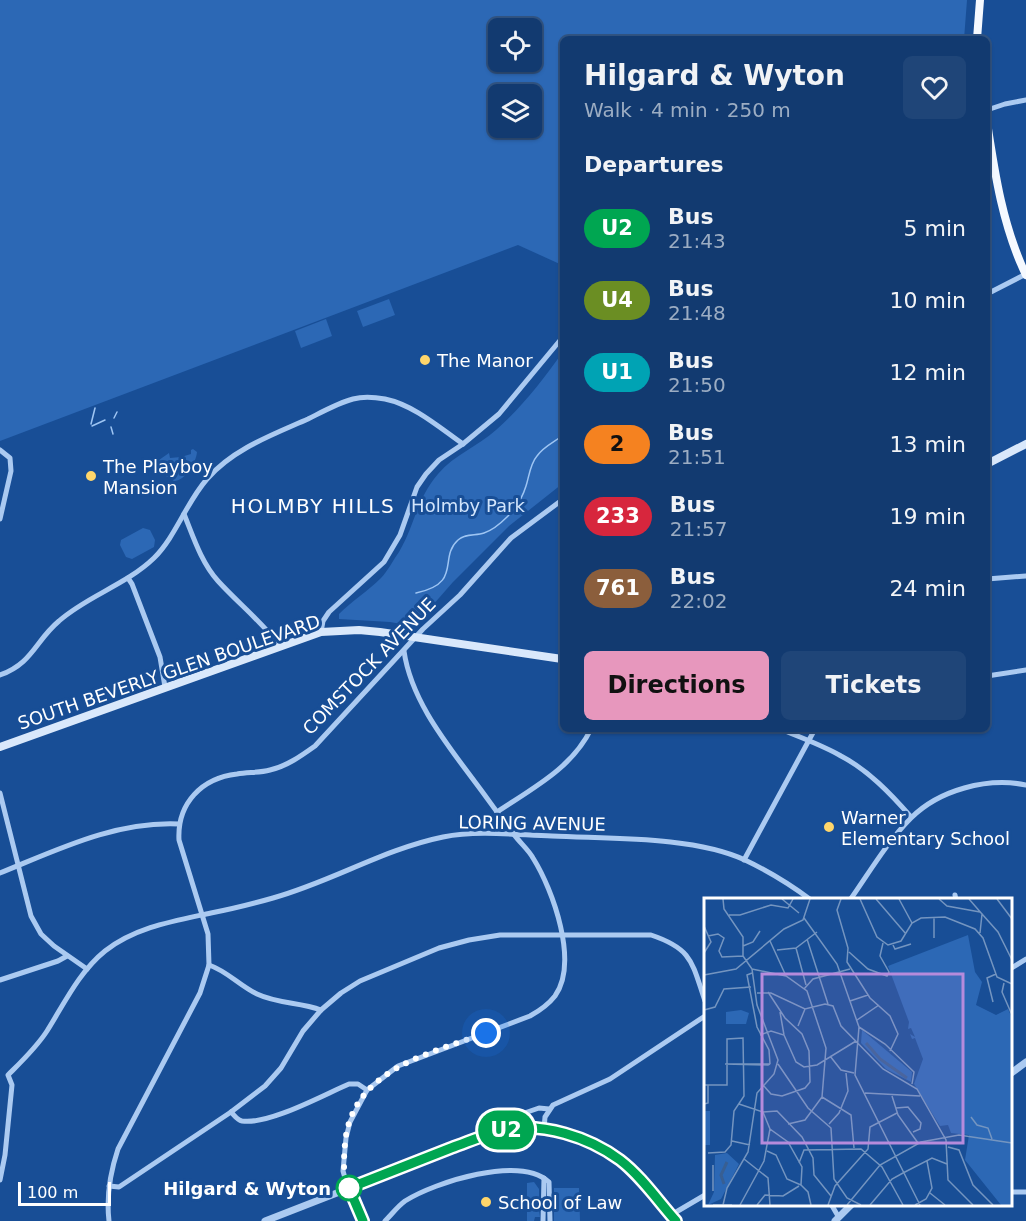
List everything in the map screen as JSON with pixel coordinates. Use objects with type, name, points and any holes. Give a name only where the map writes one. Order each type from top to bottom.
[{"type":"main road","points":[[977,36],[980,0]]},
{"type":"main road","points":[[990,140],[1001,205],[1026,275]]},
{"type":"main road","points":[[990,462],[1026,444]]},
{"type":"main road","name":"SOUTH BEVERLY GLEN BOULEVARD","points":[[0,747],[321,632],[359,630],[560,658]]},
{"type":"street","points":[[990,109],[1026,100]]},
{"type":"street","points":[[990,293],[1026,275]]},
{"type":"street","points":[[321,632],[322,621],[329,612],[384,562],[399,535],[417,487],[426,474],[439,460],[463,444],[499,414],[560,340]]},
{"type":"street","points":[[0,675],[22,664],[49,631],[68,614],[142,568],[164,547],[196,493],[212,474],[238,453],[354,399],[376,398],[400,404],[463,444]]},
{"type":"street","points":[[0,450],[10,459],[11,471],[0,519]]},
{"type":"street","name":"COMSTOCK AVENUE","points":[[179,824],[185,806],[194,793],[206,783],[236,774],[272,770],[285,765],[315,746],[423,629],[460,595],[511,538],[560,501]]},
{"type":"street","points":[[184,513],[208,568],[217,580],[271,633],[280,646]]},
{"type":"street","points":[[990,579],[1026,576]]},
{"type":"street","points":[[128,578],[156,645],[165,687]]},
{"type":"street","points":[[363,1221],[343,1171],[350,1122],[367,1090],[398,1066],[530,1016],[555,996],[562,983],[565,968],[562,935],[549,888],[532,856],[513,834],[444,739],[429,714],[407,666],[404,651]]},
{"type":"street","points":[[990,676],[1026,670]]},
{"type":"street","points":[[497,812],[573,758],[589,732]]},
{"type":"street","points":[[788,732],[842,756],[858,766],[881,785],[911,818]]},
{"type":"street","points":[[744,860],[814,732]]},
{"type":"street","points":[[851,898],[897,834],[911,818],[931,803],[974,786],[1004,782],[1026,785]]},
{"type":"street","points":[[0,793],[26,903],[36,926],[54,946],[87,969]]},
{"type":"street","points":[[0,873],[110,831],[138,826],[179,824],[182,854],[208,934],[210,965],[200,993],[118,1149],[111,1169],[109,1221]]},
{"type":"street","name":"LORING AVENUE","points":[[8,1075],[45,1034],[71,990],[87,969],[104,951],[126,937],[155,925],[283,895],[417,844],[467,834],[513,834],[676,844],[708,849],[744,860],[808,898]]},
{"type":"street","points":[[109,1186],[119,1187],[231,1112],[265,1086],[280,1068],[303,1031],[321,1010],[341,993],[360,981],[439,948],[469,940],[500,936],[651,935],[671,942],[684,951],[693,965],[704,998]]},
{"type":"street","points":[[0,980],[67,956]]},
{"type":"street","points":[[1011,968],[1026,959]]},
{"type":"street","points":[[210,965],[218,968],[239,984],[272,1000],[321,1010]]},
{"type":"street","points":[[503,1130],[513,1117],[539,1108],[549,1109],[610,1079],[704,1017]]},
{"type":"street","points":[[1011,1073],[1026,1062]]},
{"type":"street","points":[[0,1080],[8,1075],[12,1085],[5,1155],[0,1180]]},
{"type":"street","points":[[231,1112],[240,1120],[257,1121],[279,1114],[349,1083],[358,1084],[367,1090]]},
{"type":"street","points":[[544,1129],[545,1117],[549,1109]]},
{"type":"street","points":[[265,1221],[503,1130],[544,1129],[575,1137],[606,1150],[639,1178],[673,1218],[704,1196]]},
{"type":"street","points":[[385,1221],[408,1199],[473,1175],[511,1172],[534,1173],[544,1178],[550,1187],[550,1221]]},
{"type":"street","points":[[543,1221],[544,1178]]},
{"type":"street","points":[[836,1218],[850,1206]]},
{"type":"green space","points":[[0,0],[967,0],[964,36],[560,36],[560,264],[518,245],[0,441]]},
{"type":"green space","points":[[389,299],[395,315],[363,327],[357,311]]},
{"type":"green space","points":[[326,319],[332,336],[301,348],[295,331]]},
{"type":"green space","name":"Holmby Park","points":[[560,356],[560,486],[509,526],[453,582],[418,622],[407,625],[339,619],[339,614],[384,575],[404,542],[425,493],[438,474],[451,461],[489,436],[514,412]]},
{"type":"green space","points":[[193,449],[197,452],[195,461],[182,478],[174,481],[163,474],[158,465],[159,460],[169,453],[170,458],[191,454]]},
{"type":"green space","points":[[143,528],[150,530],[155,540],[154,547],[132,559],[126,557],[120,545],[121,540]]},
{"type":"green space","points":[[534,1182],[539,1189],[539,1201],[535,1201],[535,1209],[539,1210],[540,1217],[535,1217],[534,1221],[527,1221],[527,1183]]},
{"type":"green space","points":[[554,1188],[579,1188],[580,1221],[554,1221]]},
{"type":"waterway","points":[[91,424],[95,408]]},
{"type":"waterway","points":[[114,418],[117,412]]},
{"type":"waterway","points":[[92,426],[105,420]]},
{"type":"waterway","points":[[111,427],[113,434]]},
{"type":"waterway","points":[[416,593],[430,589],[445,577],[452,547],[458,540],[464,536],[481,534],[490,530],[510,514],[523,495],[535,459],[542,450],[560,437]]},
{"type":"bus line","name":"U2","points":[[363,1221],[349,1188],[473,1140],[503,1130],[518,1128],[558,1132],[606,1150],[639,1178],[676,1221]]},
{"type":"place","name":"The Manor","points":[[425,360]]},
{"type":"place","name":"The Playboy Mansion","points":[[91,476]]},
{"type":"place","name":"Warner Elementary School","points":[[829,827]]},
{"type":"place","name":"Hilgard & Wyton","points":[[349,1188]]},
{"type":"place","name":"School of Law","points":[[486,1202]]},
{"type":"district","name":"HOLMBY HILLS","points":[[313,506]]},
{"type":"route","points":[[349,1188],[343,1171],[346,1138],[357,1106],[367,1090],[398,1066],[486,1033]]}]
